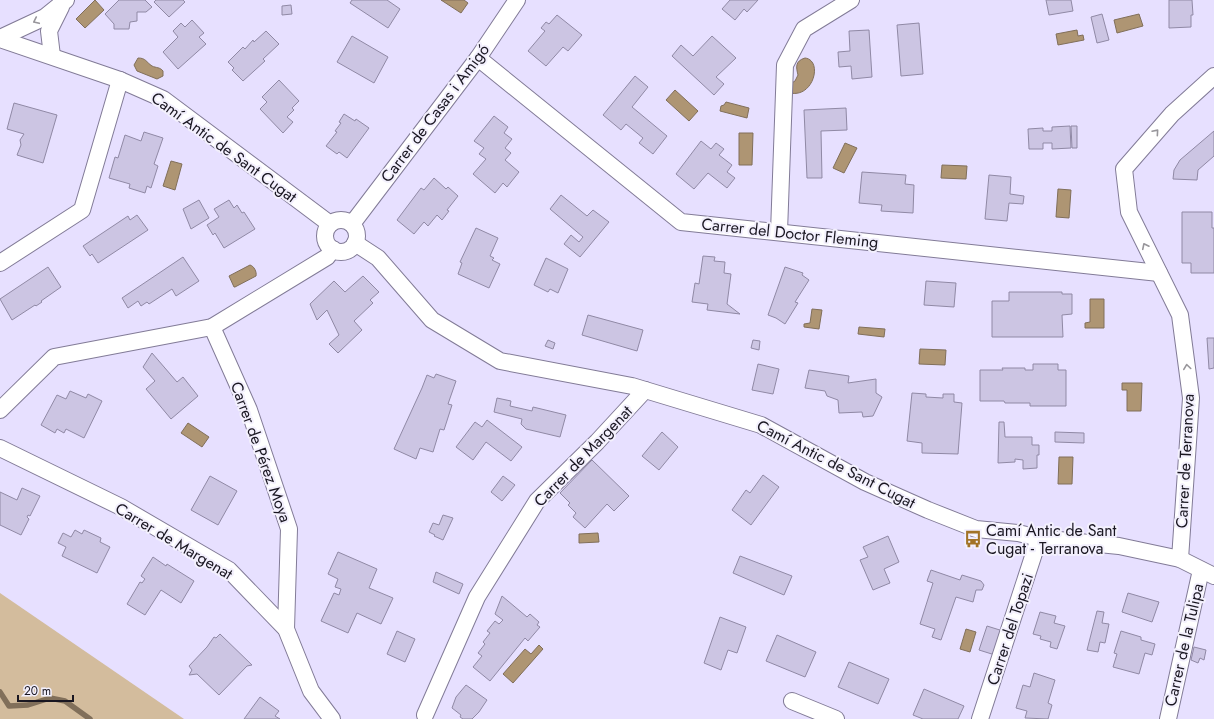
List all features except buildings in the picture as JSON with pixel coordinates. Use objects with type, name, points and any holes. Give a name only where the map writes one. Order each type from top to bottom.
[{"type":"street","name":"Carrer de Casas i Amigó","points":[[352,224],[478,58],[517,0]]},
{"type":"street","points":[[779,232],[785,65],[804,29],[851,0]]},
{"type":"street","points":[[0,38],[45,17],[64,1]]},
{"type":"street","points":[[52,56],[49,31],[64,1]]},
{"type":"street","name":"Camí Antic de Sant Cugat","points":[[0,38],[120,80],[163,100],[330,224]]},
{"type":"street","name":"Carrer del Doctor Fleming","points":[[478,58],[681,222],[1159,273]]},
{"type":"street","name":"Carrer de Terranova","points":[[1180,559],[1191,398],[1180,316],[1129,212],[1124,169],[1172,114],[1214,76]]},
{"type":"street","points":[[0,263],[82,210],[120,80]]},
{"type":"street","points":[[342,220],[348,221],[352,224],[357,233],[355,243],[352,248],[345,251],[333,249],[328,244],[326,236],[327,229],[330,224],[342,220]]},
{"type":"street","name":"Camí Antic de Sant Cugat","points":[[355,243],[378,258],[432,320],[500,361],[632,386],[761,425],[865,482],[928,510],[976,529],[1018,533],[1040,538],[1119,546],[1180,559],[1208,573]]},
{"type":"street","points":[[0,410],[54,357],[212,327],[327,257],[333,249]]},
{"type":"street","name":"Carrer de Pérez Moya","points":[[212,327],[249,410],[289,529],[286,629]]},
{"type":"street","name":"Carrer de Margenat","points":[[425,715],[477,597],[537,501],[597,442],[645,390]]},
{"type":"street","name":"Carrer de Margenat","points":[[0,448],[121,507],[229,570],[286,629],[311,691],[332,719]]},
{"type":"street","name":"Carrer del Topazi","points":[[980,719],[1040,538]]},
{"type":"street","name":"Carrer de la Tulipa","points":[[1168,719],[1208,573]]},
{"type":"street","points":[[792,701],[836,719]]},
{"type":"shaded area","points":[[95,0],[104,10],[85,28],[76,19]]},
{"type":"shaded area","points":[[441,0],[464,0],[468,3],[461,13]]},
{"type":"shaded area","points":[[1139,14],[1143,26],[1117,33],[1114,20]]},
{"type":"shaded area","points":[[1077,30],[1078,36],[1083,35],[1084,40],[1058,45],[1056,34]]},
{"type":"shaded area","points":[[138,58],[146,60],[152,66],[161,69],[163,71],[163,76],[157,79],[137,71],[134,65]]},
{"type":"shaded area","points":[[805,58],[811,60],[814,65],[813,78],[810,85],[805,90],[798,93],[790,93],[790,84],[795,81],[798,75],[797,65],[799,61]]},
{"type":"shaded area","points":[[675,90],[698,111],[689,121],[666,100]]},
{"type":"shaded area","points":[[726,102],[749,108],[747,118],[720,111],[721,106]]},
{"type":"shaded area","points":[[739,133],[753,133],[752,165],[739,165]]},
{"type":"shaded area","points":[[845,143],[857,148],[844,173],[833,168]]},
{"type":"shaded area","points":[[171,161],[182,164],[175,190],[163,186]]},
{"type":"shaded area","points":[[942,165],[967,166],[966,179],[941,178]]},
{"type":"shaded area","points":[[1058,189],[1071,190],[1069,218],[1056,217]]},
{"type":"shaded area","points":[[250,265],[255,269],[256,276],[234,287],[229,276]]},
{"type":"shaded area","points":[[1090,299],[1104,299],[1104,328],[1085,328],[1085,323],[1090,322]]},
{"type":"shaded area","points":[[812,309],[822,310],[819,329],[804,327],[804,324],[810,323]]},
{"type":"shaded area","points":[[859,327],[885,329],[884,337],[858,334]]},
{"type":"shaded area","points":[[920,349],[946,350],[945,365],[919,364]]},
{"type":"shaded area","points":[[1122,383],[1142,383],[1141,411],[1127,411],[1127,390],[1122,390]]},
{"type":"shaded area","points":[[188,423],[209,437],[202,447],[181,433]]},
{"type":"shaded area","points":[[1059,457],[1073,457],[1072,484],[1058,484]]},
{"type":"shaded area","points":[[598,533],[599,542],[579,543],[579,534]]},
{"type":"shaded area","points":[[0,593],[184,719],[0,719]]},
{"type":"shaded area","points":[[966,629],[976,632],[970,652],[960,649]]},
{"type":"shaded area","points":[[539,645],[543,649],[513,683],[503,674],[525,649],[531,654]]},
{"type":"waterway","points":[[0,692],[9,706],[28,705],[50,698],[65,701],[90,719]]},
{"type":"place","name":"Camí Antic de Sant Cugat - Terranova","points":[[973,539]]}]
